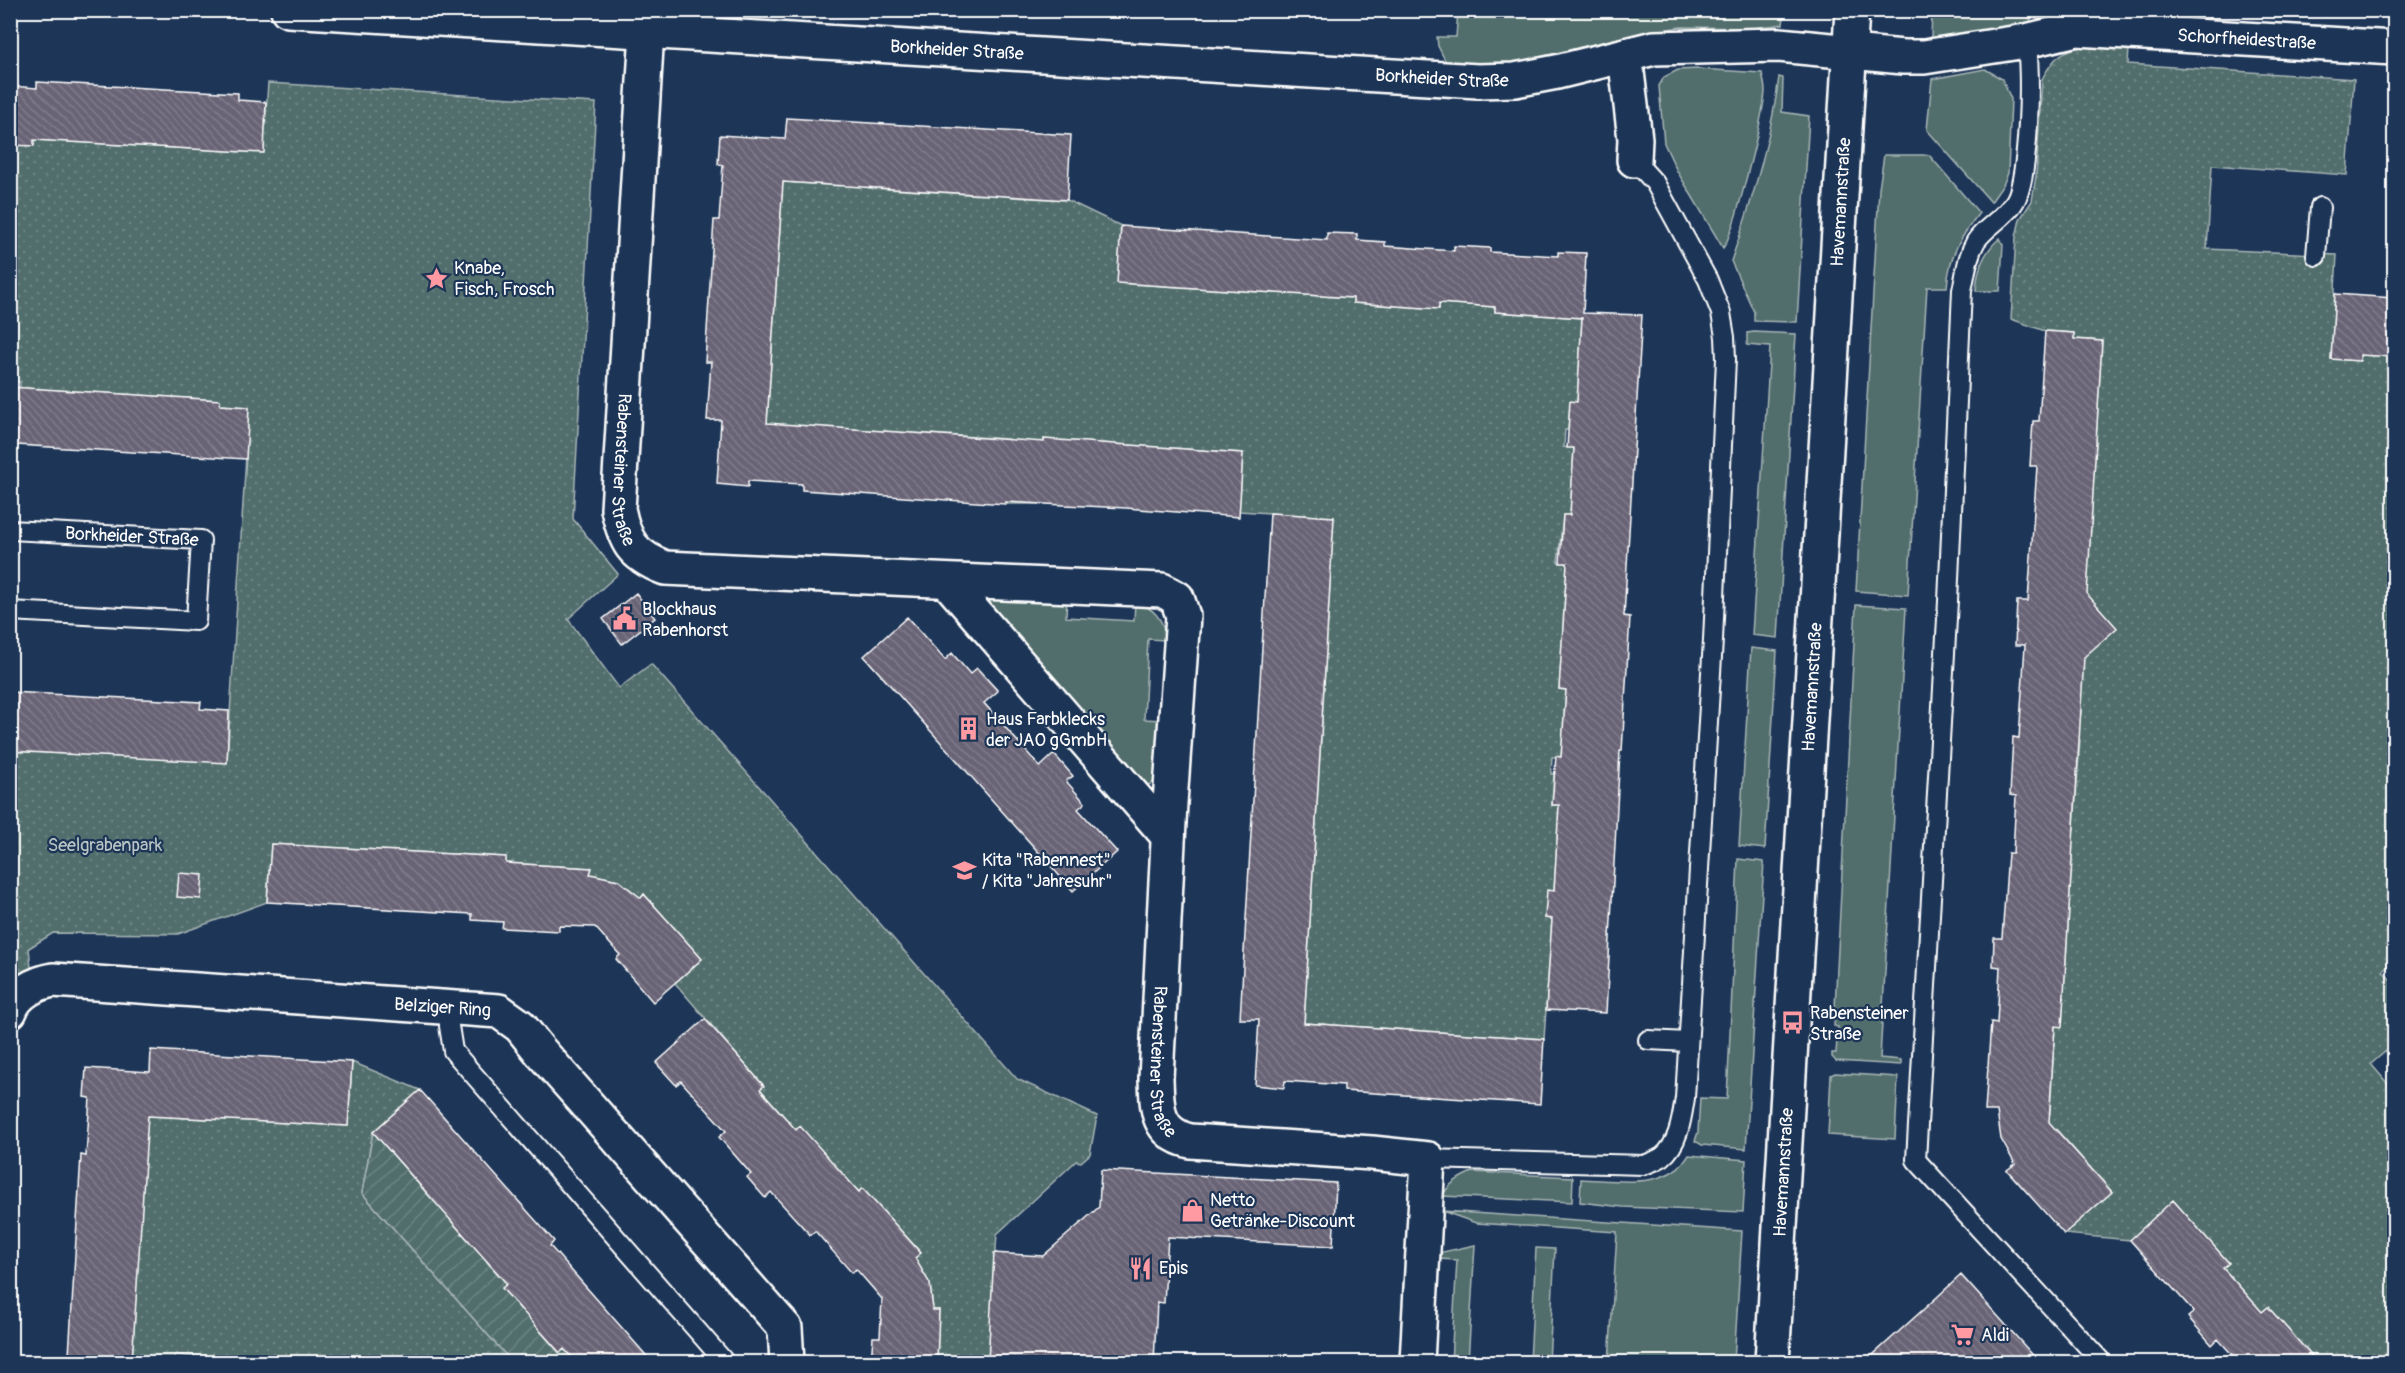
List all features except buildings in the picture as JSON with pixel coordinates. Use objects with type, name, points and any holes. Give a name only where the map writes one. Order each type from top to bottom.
[{"type":"street","name":"Borkheider Straße","points":[[288,10],[1092,60],[1478,81],[1515,80],[1625,55]]},
{"type":"street","name":"Havemannstraße","points":[[1772,1362],[1852,10]]},
{"type":"street","name":"Schorfheidestraße","points":[[1850,52],[1924,57],[2026,41],[2077,29],[2394,48]]},
{"type":"street","name":"Rabensteiner Straße","points":[[647,31],[618,509],[623,534],[646,560],[665,568],[1162,590],[1177,598],[1183,616],[1168,836],[1156,1078],[1156,1101],[1164,1125],[1179,1138],[1213,1144],[1372,1153],[1428,1159]]},
{"type":"street","points":[[1634,160],[1635,139],[1625,55],[1654,48],[1779,45],[1850,52]]},
{"type":"street","points":[[947,581],[1168,836]]},
{"type":"street","name":"Belziger Ring","points":[[10,1011],[13,1004],[37,983],[53,980],[500,1011],[520,1026],[784,1328],[787,1362]]},
{"type":"street","points":[[1417,1362],[1428,1159]]},
{"type":"lane","points":[[2026,41],[2030,57],[2030,81],[2023,178],[2016,201],[1977,240],[1968,259],[1962,290],[1948,602],[1916,1160],[2102,1362]]},
{"type":"lane","points":[[1634,160],[1655,183],[1708,280],[1721,312],[1725,337],[1713,640],[1688,1042],[1648,1041]]},
{"type":"lane","points":[[2316,256],[2320,207]]},
{"type":"lane","name":"Borkheider Straße","points":[[10,530],[201,540],[196,621],[10,611]]},
{"type":"lane","points":[[449,1007],[448,1026],[453,1051],[723,1362]]},
{"type":"lane","name":"Rabensteiner Straße","points":[[1428,1159],[1644,1165],[1663,1156],[1674,1141],[1682,1120],[1688,1042]]},
{"type":"green space","points":[[1458,11],[1785,11],[1783,24],[1754,28],[1681,27],[1641,33],[1510,64],[1447,64],[1438,46],[1437,37],[1456,37]]},
{"type":"green space","points":[[2121,11],[2197,11],[2197,17]]},
{"type":"green space","points":[[2352,11],[2394,11],[2394,16],[2353,14]]},
{"type":"green space","points":[[1932,12],[2020,14],[2033,22],[1970,37],[1931,38]]},
{"type":"green space","points":[[2089,46],[2129,49],[2128,64],[2354,79],[2347,175],[2212,165],[2207,249],[2337,255],[2331,359],[2360,361],[2360,355],[2394,357],[2394,961],[2383,971],[2394,984],[2394,1044],[2371,1064],[2394,1091],[2394,1362],[2317,1362],[2268,1307],[2262,1312],[2223,1268],[2229,1263],[2173,1201],[2130,1240],[2064,1234],[2112,1192],[2056,1129],[2050,1131],[2045,1115],[2050,1114],[2055,1026],[2062,1026],[2072,857],[2068,829],[2074,829],[2080,740],[2074,739],[2081,714],[2082,599],[2088,569],[2102,341],[2074,339],[2074,333],[2045,331],[2011,319],[2016,237],[2020,219],[2032,201],[2036,176],[2042,79],[2060,55],[2072,49]]},
{"type":"green space","points":[[1985,69],[2002,79],[2011,99],[2008,173],[1991,202],[1927,130],[1932,79]]},
{"type":"green space","points":[[1678,70],[1762,73],[1765,86],[1760,123],[1748,173],[1734,221],[1723,248],[1677,171],[1664,143],[1659,86],[1664,77]]},
{"type":"green space","points":[[1779,77],[1783,78],[1782,112],[1809,116],[1797,322],[1754,321],[1754,312],[1731,261],[1760,170],[1776,101]]},
{"type":"green space","name":"Seelgrabenpark","points":[[268,83],[596,103],[573,519],[618,574],[568,619],[619,688],[651,664],[1017,1079],[1097,1116],[1090,1154],[1081,1162],[1076,1161],[997,1234],[988,1362],[937,1362],[939,1310],[933,1310],[930,1284],[915,1258],[921,1253],[863,1189],[859,1192],[796,1130],[760,1089],[763,1085],[675,983],[702,959],[644,895],[641,898],[618,880],[590,874],[591,868],[506,863],[505,857],[271,844],[267,902],[178,934],[53,933],[29,948],[31,968],[11,985],[11,751],[227,762],[249,407],[220,405],[220,400],[20,388],[20,382],[11,382],[10,145],[34,145],[35,140],[263,153]]},
{"type":"green space","points":[[1884,155],[1929,155],[1979,213],[1966,231],[1953,257],[1947,287],[1927,287],[1908,595],[1856,591],[1879,189]]},
{"type":"green space","points":[[840,180],[869,188],[982,195],[983,189],[1010,197],[1067,200],[1121,226],[1118,283],[1353,298],[1353,303],[1439,309],[1439,303],[1495,307],[1495,312],[1582,318],[1577,402],[1570,402],[1564,447],[1574,448],[1570,515],[1563,515],[1558,562],[1567,563],[1559,689],[1566,690],[1561,757],[1552,757],[1551,774],[1554,774],[1552,805],[1559,805],[1554,891],[1548,890],[1545,918],[1552,919],[1544,1039],[1304,1023],[1334,517],[1239,511],[1243,453],[1044,439],[1039,504],[1005,504],[1009,439],[767,424],[783,182],[839,186]]},
{"type":"green space","points":[[2000,238],[2003,245],[2000,291],[1976,291],[1982,262]]},
{"type":"green space","points":[[1747,333],[1796,334],[1778,638],[1752,635],[1770,347],[1747,345]]},
{"type":"green space","points":[[979,595],[1067,597],[1066,617],[1134,621],[1135,601],[1157,615],[1163,626],[1165,640],[1148,639],[1144,719],[1162,720],[1159,780],[1144,787]]},
{"type":"green space","points":[[1856,605],[1906,608],[1880,1058],[1901,1060],[1901,1065],[1836,1061],[1832,1057],[1832,1053],[1836,1053],[1838,1027],[1834,1026]]},
{"type":"green space","points":[[1751,648],[1777,651],[1765,849],[1739,846]]},
{"type":"green space","points":[[1738,859],[1764,862],[1746,1149],[1702,1145],[1695,1141],[1698,1132],[1700,1098],[1727,1099]]},
{"type":"green space","points":[[352,1062],[420,1090],[373,1132],[362,1193],[512,1362],[259,1362],[259,1360],[232,1359],[232,1362],[202,1362],[202,1357],[175,1355],[174,1362],[147,1362],[147,1360],[132,1359],[147,1116],[348,1126]]},
{"type":"green space","points":[[1835,1073],[1898,1077],[1895,1139],[1828,1135],[1831,1075]]},
{"type":"green space","points":[[373,1132],[430,1197],[454,1215],[450,1220],[468,1240],[473,1236],[492,1257],[487,1262],[507,1284],[502,1288],[520,1309],[526,1306],[544,1327],[540,1331],[559,1353],[564,1349],[576,1362],[512,1362],[362,1193]]},
{"type":"green space","points":[[1689,1155],[1746,1160],[1743,1212],[1623,1207],[1580,1202],[1581,1179],[1640,1181],[1654,1179],[1668,1174]]},
{"type":"green space","points":[[1472,1172],[1573,1177],[1572,1202],[1442,1196],[1455,1181]]},
{"type":"green space","points":[[1442,1211],[1742,1231],[1734,1362],[1609,1362],[1617,1232],[1476,1223]]},
{"type":"green space","points":[[1475,1245],[1468,1362],[1451,1362],[1457,1260],[1438,1259],[1438,1253]]},
{"type":"green space","points":[[1536,1248],[1555,1249],[1549,1362],[1530,1362]]},
{"type":"place","name":"Knabe, Fisch, Frosch","points":[[436,278]]},
{"type":"place","name":"Blockhaus Rabenhorst","points":[[624,619]]},
{"type":"place","name":"Haus Farbklecks der JAO gGmbH","points":[[968,729]]},
{"type":"place","name":"Kita \"Rabennest\" / Kita \"Jahresuhr\"","points":[[964,870]]},
{"type":"place","name":"Rabensteiner Straße","points":[[1792,1023]]},
{"type":"place","name":"Netto Getränke-Discount","points":[[1192,1210]]},
{"type":"place","name":"Epis","points":[[1141,1268]]},
{"type":"place","name":"Aldi","points":[[1963,1335]]}]
